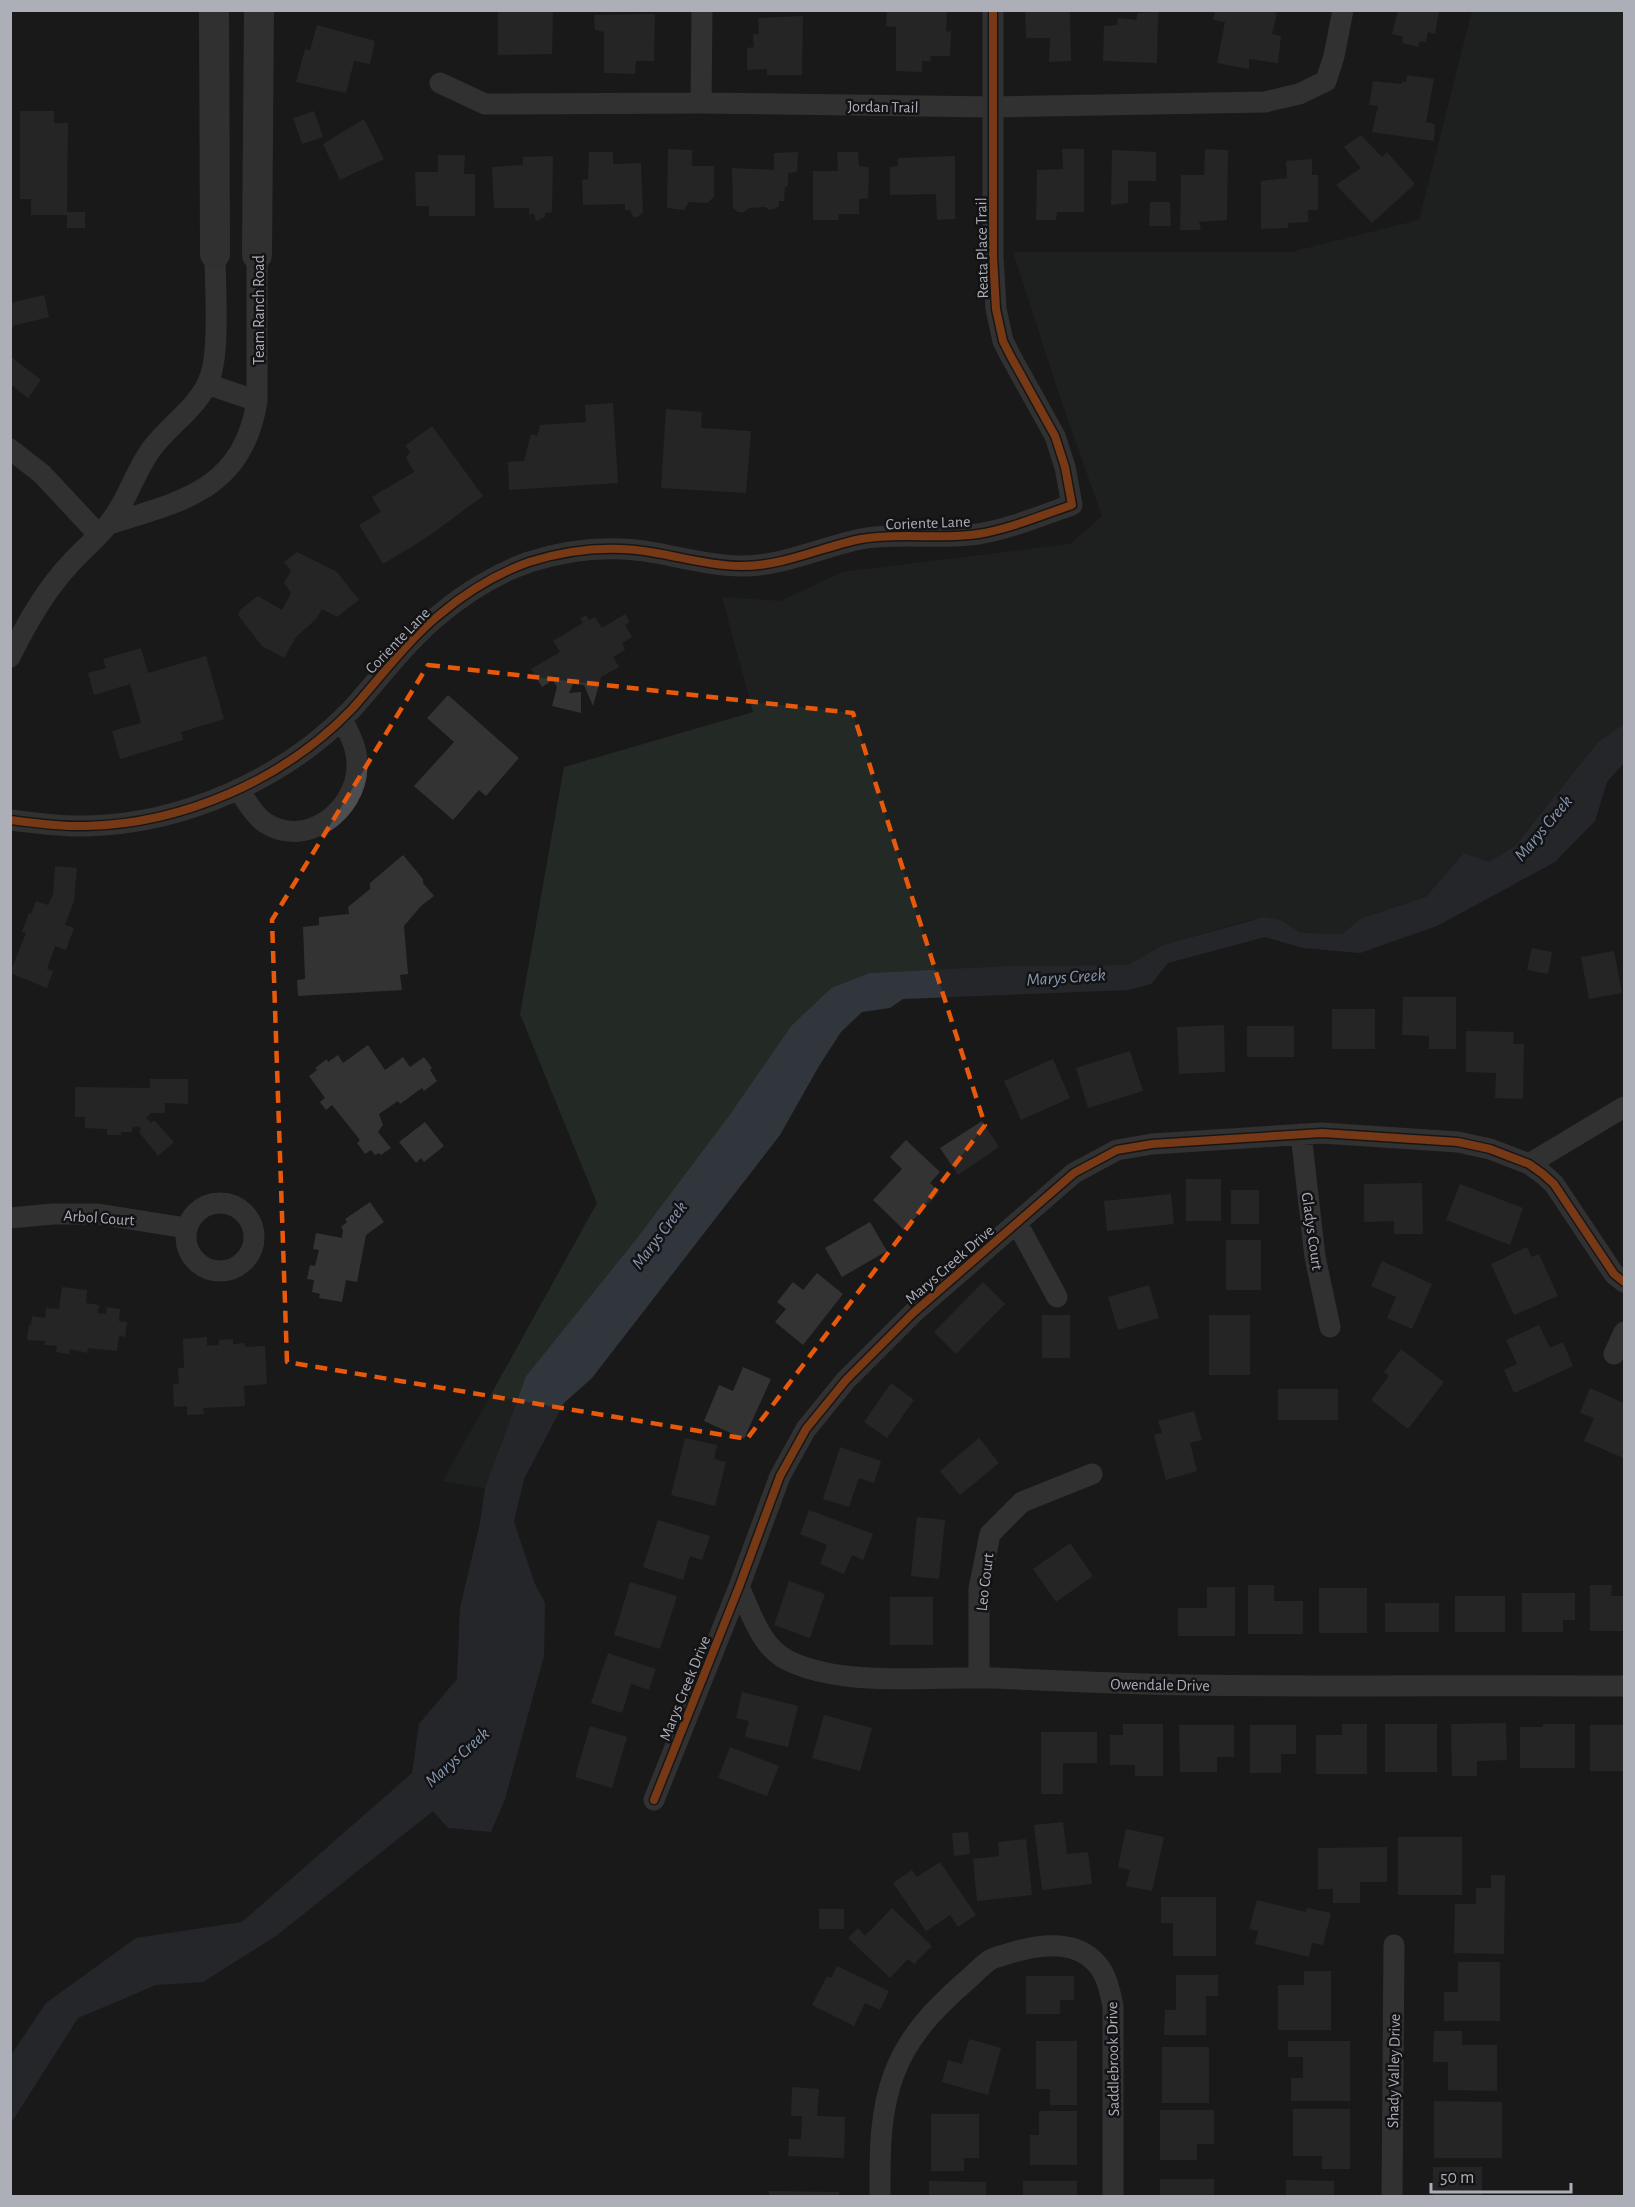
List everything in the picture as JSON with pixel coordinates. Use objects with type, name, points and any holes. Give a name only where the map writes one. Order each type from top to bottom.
[{"type":"street","name":"Team Ranch Road","points":[[10,657],[34,612],[66,567],[104,529],[121,507],[147,454],[186,413],[207,384],[213,365],[214,10]]},
{"type":"street","name":"Team Ranch Road","points":[[104,529],[200,492],[219,479],[245,445],[252,425],[257,401],[259,10]]},
{"type":"street","points":[[701,103],[702,10]]},
{"type":"street","name":"Reata Place Trail","points":[[993,10],[993,256],[996,309],[1003,341],[1055,436],[1065,467],[1072,505]]},
{"type":"street","name":"Jordan Trail","points":[[440,83],[485,104],[701,103],[994,107],[1265,102],[1299,94],[1326,81],[1334,57],[1343,10]]},
{"type":"street","points":[[207,384],[257,401]]},
{"type":"street","points":[[10,449],[104,529]]},
{"type":"street","name":"Coriente Lane","points":[[10,820],[85,826],[134,822],[194,808],[238,789],[284,763],[342,719],[437,616],[481,586],[529,562],[581,550],[606,549],[654,552],[721,565],[764,565],[866,538],[956,536],[985,532],[1072,505]]},
{"type":"street","points":[[238,789],[257,815],[274,827],[297,830],[331,820],[340,812],[349,798],[356,780],[354,745],[342,719]]},
{"type":"street","points":[[1529,1164],[1624,1107]]},
{"type":"street","name":"Marys Creek Drive","points":[[654,1800],[739,1587],[780,1476],[806,1430],[846,1380],[914,1313],[1074,1173],[1117,1150],[1152,1144],[1322,1133],[1458,1142],[1490,1149],[1529,1164],[1554,1184],[1614,1274],[1624,1282]]},
{"type":"street","name":"Gladys Court","points":[[1301,1134],[1315,1257],[1330,1327]]},
{"type":"street","name":"Arbol Court","points":[[10,1218],[98,1214],[186,1228]]},
{"type":"street","points":[[1017,1223],[1057,1297]]},
{"type":"street","points":[[1614,1354],[1624,1332]]},
{"type":"street","name":"Leo Court","points":[[979,1678],[980,1589],[990,1534],[1022,1502],[1092,1474]]},
{"type":"street","name":"Owendale Drive","points":[[739,1587],[760,1632],[774,1651],[786,1659],[811,1669],[846,1677],[979,1678],[1189,1685],[1624,1686]]},
{"type":"street","name":"Saddlebrook Drive","points":[[880,2196],[880,2132],[894,2074],[916,2031],[948,1997],[991,1959],[1022,1949],[1048,1945],[1063,1947],[1090,1956],[1099,1965],[1108,1983],[1113,2006],[1113,2196]]},
{"type":"street","name":"Shady Valley Drive","points":[[1392,2196],[1394,1945]]},
{"type":"highlighted area","points":[[428,665],[853,713],[985,1125],[747,1439],[287,1362],[272,920]]},
{"type":"shaded area","points":[[1472,11],[1624,11],[1624,724],[1598,742],[1515,846],[1489,862],[1464,853],[1426,897],[1360,919],[1342,934],[1301,933],[1281,920],[1249,920],[1163,945],[1128,965],[1007,966],[869,973],[831,988],[791,1026],[728,1117],[637,1238],[526,1376],[485,1488],[443,1481],[597,1203],[520,1014],[564,767],[753,712],[722,597],[781,601],[842,572],[1070,544],[1102,516],[1013,252],[1291,252],[1419,220]]},
{"type":"water","name":"Marys Creek","points":[[1624,724],[1624,763],[1607,782],[1595,821],[1555,862],[1437,926],[1360,953],[1303,948],[1265,937],[1168,963],[1151,984],[1128,990],[903,999],[890,1008],[862,1012],[841,1032],[780,1135],[592,1378],[564,1403],[524,1479],[514,1522],[535,1584],[545,1603],[544,1656],[505,1799],[491,1832],[448,1828],[433,1811],[276,1936],[203,1982],[156,1985],[78,2018],[11,2123],[11,2055],[46,2003],[136,1938],[242,1922],[412,1773],[419,1724],[457,1679],[460,1608],[480,1523],[485,1488],[526,1376],[637,1238],[728,1117],[791,1026],[831,988],[869,973],[1007,966],[1128,965],[1163,945],[1264,917],[1281,920],[1301,933],[1342,934],[1360,919],[1426,897],[1464,853],[1489,862],[1515,846],[1598,742]]},
{"type":"building","points":[[498,10],[553,10],[552,54],[498,55]]},
{"type":"building","points":[[1025,10],[1070,12],[1071,61],[1049,62],[1050,38],[1026,38]]},
{"type":"building","points":[[1215,10],[1264,10],[1277,13],[1272,34],[1281,36],[1278,63],[1249,59],[1249,69],[1217,63],[1225,22],[1213,20]]},
{"type":"building","points":[[1398,10],[1439,10],[1435,34],[1428,32],[1426,42],[1420,41],[1418,47],[1402,43],[1403,37],[1392,34]]},
{"type":"building","points":[[887,11],[947,11],[946,32],[951,31],[950,56],[930,56],[931,61],[922,61],[922,72],[896,71],[896,27],[886,26]]},
{"type":"building","points":[[1158,12],[1157,63],[1103,61],[1104,26],[1117,25],[1118,18],[1136,20],[1138,13]]},
{"type":"building","points":[[655,14],[654,61],[636,61],[635,74],[604,73],[604,32],[595,30],[594,15]]},
{"type":"building","points":[[803,16],[802,75],[767,75],[767,69],[747,70],[747,48],[754,47],[753,34],[759,34],[758,18]]},
{"type":"building","points":[[317,25],[375,41],[370,64],[354,61],[346,93],[296,82],[305,49],[310,50]]},
{"type":"building","points":[[1407,75],[1434,79],[1426,122],[1435,124],[1434,141],[1372,132],[1378,106],[1369,105],[1373,81],[1401,84],[1403,81],[1406,82]]},
{"type":"building","points":[[20,111],[54,111],[54,123],[68,123],[67,212],[85,212],[85,228],[67,228],[67,215],[31,215],[31,199],[20,199]]},
{"type":"building","points":[[314,111],[323,137],[302,144],[293,118]]},
{"type":"building","points":[[364,119],[384,159],[340,180],[323,144]]},
{"type":"building","points":[[1361,135],[1382,157],[1387,152],[1415,184],[1372,223],[1336,185],[1361,168],[1344,147]]},
{"type":"building","points":[[668,149],[692,150],[692,166],[714,166],[714,197],[707,203],[689,202],[684,210],[667,208]]},
{"type":"building","points":[[1062,149],[1084,149],[1084,212],[1057,212],[1056,220],[1036,220],[1037,170],[1063,169]]},
{"type":"building","points":[[1205,149],[1228,150],[1227,220],[1199,222],[1201,230],[1180,230],[1181,175],[1204,175]]},
{"type":"building","points":[[1112,150],[1156,152],[1156,181],[1128,181],[1128,203],[1111,205]]},
{"type":"building","points":[[589,152],[613,152],[613,164],[641,163],[643,213],[633,217],[630,210],[625,210],[625,204],[583,205],[582,180],[588,179]]},
{"type":"building","points":[[798,152],[797,172],[788,173],[788,186],[785,187],[784,201],[779,201],[779,206],[769,210],[765,207],[749,208],[744,212],[738,212],[733,208],[732,168],[774,170],[774,153]]},
{"type":"building","points":[[837,152],[858,152],[859,166],[869,167],[868,198],[859,199],[859,214],[839,214],[838,220],[813,220],[813,171],[838,171]]},
{"type":"building","points":[[438,155],[465,155],[464,174],[475,174],[475,216],[429,216],[429,206],[416,206],[415,172],[438,172]]},
{"type":"building","points":[[553,156],[552,212],[545,213],[545,217],[536,221],[534,214],[529,214],[529,208],[494,208],[492,167],[523,165],[523,157]]},
{"type":"building","points":[[955,156],[955,219],[937,220],[936,194],[890,195],[890,167],[898,166],[898,158]]},
{"type":"building","points":[[1312,159],[1312,175],[1318,175],[1318,210],[1308,210],[1308,222],[1288,223],[1288,228],[1261,229],[1261,181],[1287,178],[1286,161]]},
{"type":"building","points":[[1150,202],[1170,202],[1171,226],[1149,226]]},
{"type":"building","points":[[44,295],[49,317],[13,326],[10,336],[10,303]]},
{"type":"building","points":[[10,356],[41,380],[28,398],[10,384]]},
{"type":"building","points":[[613,403],[618,483],[509,490],[508,462],[524,461],[531,434],[537,436],[540,425],[586,422],[585,405]]},
{"type":"building","points":[[666,409],[702,412],[701,428],[751,431],[746,493],[661,488]]},
{"type":"building","points":[[432,426],[483,496],[426,538],[383,564],[359,525],[381,512],[372,497],[414,472],[406,458],[410,452],[405,446]]},
{"type":"building","points":[[297,552],[337,572],[359,600],[337,617],[322,609],[316,619],[296,637],[284,658],[262,646],[238,615],[241,609],[258,596],[282,610],[291,593],[284,583],[291,571],[284,562]]},
{"type":"building","points":[[625,614],[630,622],[625,625],[632,637],[622,643],[625,650],[613,657],[619,667],[601,677],[593,706],[584,685],[573,684],[569,693],[581,692],[581,713],[552,706],[557,687],[553,680],[542,687],[531,669],[560,652],[553,641],[583,623],[580,619],[586,615],[589,620],[595,617],[602,628]]},
{"type":"building","points":[[141,648],[148,673],[206,656],[224,719],[181,732],[183,740],[120,759],[112,731],[141,723],[130,684],[94,695],[88,673],[106,668],[103,659]]},
{"type":"building","points":[[448,695],[519,758],[486,796],[479,790],[453,820],[414,786],[454,742],[427,718]]},
{"type":"building","points":[[403,855],[434,896],[421,906],[404,926],[408,974],[400,975],[402,990],[298,996],[297,980],[305,979],[303,927],[319,925],[319,917],[349,914],[348,907],[370,889],[370,883]]},
{"type":"building","points":[[55,866],[77,868],[74,901],[65,925],[74,928],[66,950],[55,946],[47,969],[53,971],[47,988],[10,973],[26,933],[22,932],[29,913],[31,914],[36,901],[48,905],[53,894]]},
{"type":"building","points":[[1532,948],[1552,952],[1548,974],[1527,970]]},
{"type":"building","points":[[1614,951],[1622,993],[1589,999],[1581,957]]},
{"type":"building","points":[[1403,997],[1456,997],[1456,1049],[1429,1049],[1429,1036],[1402,1035]]},
{"type":"building","points":[[1332,1009],[1375,1009],[1375,1049],[1332,1049]]},
{"type":"building","points":[[1224,1025],[1225,1072],[1179,1074],[1177,1027]]},
{"type":"building","points":[[1247,1026],[1294,1026],[1294,1057],[1247,1057]]},
{"type":"building","points":[[1466,1031],[1514,1032],[1513,1044],[1524,1044],[1523,1099],[1495,1098],[1496,1073],[1466,1072]]},
{"type":"building","points":[[368,1045],[385,1070],[403,1057],[410,1067],[424,1057],[437,1081],[424,1091],[422,1088],[400,1104],[398,1101],[379,1114],[383,1125],[378,1132],[391,1148],[381,1155],[379,1153],[375,1155],[371,1150],[365,1154],[357,1143],[360,1140],[332,1105],[326,1110],[320,1102],[325,1098],[309,1076],[327,1059],[328,1062],[338,1055],[343,1063]]},
{"type":"building","points":[[1130,1051],[1143,1091],[1088,1108],[1076,1068]]},
{"type":"building","points":[[1053,1059],[1070,1098],[1021,1120],[1004,1081]]},
{"type":"building","points":[[150,1079],[188,1079],[188,1104],[165,1103],[165,1113],[151,1113],[146,1118],[151,1123],[154,1120],[174,1142],[158,1156],[139,1132],[141,1129],[138,1126],[132,1128],[132,1132],[107,1135],[107,1129],[85,1128],[85,1117],[75,1117],[75,1087],[150,1088]]},
{"type":"building","points":[[982,1121],[999,1147],[958,1175],[940,1148]]},
{"type":"building","points":[[425,1122],[444,1146],[424,1162],[421,1158],[416,1163],[399,1142]]},
{"type":"building","points":[[906,1140],[940,1172],[930,1183],[940,1192],[904,1230],[873,1200],[902,1169],[890,1157]]},
{"type":"building","points":[[1186,1179],[1221,1179],[1221,1221],[1186,1221]]},
{"type":"building","points":[[1422,1183],[1423,1234],[1394,1234],[1394,1221],[1364,1222],[1364,1184]]},
{"type":"building","points":[[1460,1184],[1523,1208],[1510,1245],[1446,1220]]},
{"type":"building","points":[[1231,1190],[1259,1190],[1259,1224],[1231,1224]]},
{"type":"building","points":[[1171,1194],[1174,1224],[1107,1231],[1104,1201]]},
{"type":"building","points":[[370,1202],[384,1222],[366,1235],[357,1282],[346,1280],[342,1302],[319,1298],[320,1294],[312,1292],[314,1280],[307,1279],[310,1265],[315,1266],[319,1250],[313,1249],[316,1233],[342,1238],[341,1227],[347,1222],[345,1219]]},
{"type":"building","points":[[870,1222],[887,1251],[842,1277],[825,1248]]},
{"type":"building","points":[[1226,1240],[1261,1240],[1261,1290],[1226,1290]]},
{"type":"building","points":[[1527,1247],[1532,1257],[1539,1254],[1558,1296],[1514,1315],[1491,1264]]},
{"type":"building","points":[[1382,1261],[1432,1284],[1412,1329],[1387,1318],[1396,1297],[1371,1286]]},
{"type":"building","points":[[817,1273],[843,1294],[803,1345],[775,1322],[786,1309],[777,1302],[793,1282],[803,1290]]},
{"type":"building","points":[[983,1282],[1005,1304],[956,1354],[934,1332]]},
{"type":"building","points":[[1149,1285],[1159,1318],[1118,1330],[1108,1297]]},
{"type":"building","points":[[62,1287],[87,1290],[86,1303],[99,1305],[98,1313],[106,1314],[107,1307],[120,1309],[119,1321],[127,1322],[125,1337],[119,1336],[117,1351],[88,1348],[87,1353],[70,1349],[69,1354],[56,1352],[57,1346],[44,1345],[45,1341],[27,1340],[32,1316],[45,1318],[46,1308],[59,1309]]},
{"type":"building","points":[[1042,1315],[1070,1315],[1070,1358],[1042,1358]]},
{"type":"building","points":[[1209,1315],[1250,1315],[1250,1375],[1209,1375]]},
{"type":"building","points":[[1539,1325],[1550,1348],[1563,1342],[1573,1366],[1514,1393],[1504,1370],[1517,1364],[1506,1340]]},
{"type":"building","points":[[207,1337],[207,1346],[219,1345],[219,1340],[233,1339],[233,1344],[245,1343],[245,1347],[265,1346],[267,1384],[244,1386],[245,1406],[203,1408],[204,1414],[187,1415],[187,1406],[174,1407],[173,1384],[179,1384],[178,1368],[184,1368],[183,1339]]},
{"type":"building","points":[[1401,1349],[1444,1382],[1408,1429],[1371,1400],[1389,1376],[1384,1372]]},
{"type":"building","points":[[743,1367],[771,1379],[744,1439],[704,1421],[719,1385],[733,1391]]},
{"type":"building","points":[[891,1383],[914,1400],[887,1438],[864,1422]]},
{"type":"building","points":[[1590,1388],[1624,1403],[1623,1458],[1584,1441],[1594,1418],[1580,1413]]},
{"type":"building","points":[[1278,1389],[1338,1389],[1338,1420],[1278,1420]]},
{"type":"building","points":[[1194,1411],[1202,1440],[1190,1443],[1197,1471],[1166,1480],[1154,1435],[1162,1433],[1158,1421]]},
{"type":"building","points":[[685,1438],[717,1445],[714,1459],[726,1462],[715,1506],[671,1495]]},
{"type":"building","points":[[979,1438],[999,1463],[960,1495],[940,1471]]},
{"type":"building","points":[[840,1447],[881,1461],[874,1483],[859,1478],[849,1507],[823,1499]]},
{"type":"building","points":[[809,1510],[873,1534],[863,1560],[852,1555],[844,1574],[820,1564],[827,1545],[800,1534]]},
{"type":"building","points":[[917,1517],[945,1520],[939,1579],[911,1576]]},
{"type":"building","points":[[658,1520],[710,1536],[702,1560],[690,1556],[683,1580],[643,1567]]},
{"type":"building","points":[[1070,1543],[1093,1576],[1056,1602],[1033,1569]]},
{"type":"building","points":[[789,1581],[825,1594],[810,1638],[774,1625]]},
{"type":"building","points":[[630,1582],[677,1596],[660,1649],[614,1635]]},
{"type":"building","points":[[1248,1585],[1274,1585],[1274,1601],[1303,1601],[1303,1634],[1248,1634]]},
{"type":"building","points":[[1590,1585],[1612,1585],[1611,1596],[1624,1596],[1624,1631],[1590,1631]]},
{"type":"building","points":[[1207,1587],[1235,1587],[1235,1636],[1178,1636],[1178,1608],[1207,1608]]},
{"type":"building","points":[[1319,1588],[1367,1588],[1367,1633],[1319,1633]]},
{"type":"building","points":[[1522,1593],[1575,1593],[1575,1620],[1563,1620],[1563,1632],[1522,1632]]},
{"type":"building","points":[[1455,1596],[1505,1596],[1505,1632],[1455,1632]]},
{"type":"building","points":[[890,1597],[933,1597],[933,1645],[890,1645]]},
{"type":"building","points":[[1385,1603],[1439,1603],[1439,1632],[1385,1632]]},
{"type":"building","points":[[608,1653],[656,1669],[649,1690],[631,1684],[622,1713],[591,1703]]},
{"type":"building","points":[[742,1692],[798,1706],[788,1747],[745,1737],[749,1721],[736,1718]]},
{"type":"building","points":[[824,1715],[872,1728],[860,1771],[812,1758]]},
{"type":"building","points":[[1506,1723],[1507,1760],[1477,1761],[1477,1776],[1452,1776],[1451,1724]]},
{"type":"building","points":[[1123,1724],[1163,1724],[1163,1776],[1135,1776],[1135,1765],[1110,1765],[1110,1735],[1123,1735]]},
{"type":"building","points":[[1342,1724],[1367,1724],[1367,1774],[1316,1774],[1316,1735],[1342,1735]]},
{"type":"building","points":[[1385,1724],[1437,1724],[1437,1772],[1385,1772]]},
{"type":"building","points":[[1543,1724],[1575,1724],[1575,1768],[1520,1768],[1520,1727],[1543,1727]]},
{"type":"building","points":[[1179,1725],[1234,1725],[1234,1757],[1217,1757],[1217,1772],[1180,1772]]},
{"type":"building","points":[[1250,1725],[1296,1725],[1296,1754],[1281,1754],[1281,1773],[1250,1773]]},
{"type":"building","points":[[1590,1725],[1624,1725],[1624,1771],[1590,1771]]},
{"type":"building","points":[[590,1726],[627,1737],[612,1788],[575,1777]]},
{"type":"building","points":[[1041,1732],[1097,1732],[1097,1763],[1063,1763],[1063,1794],[1041,1794]]},
{"type":"building","points":[[730,1747],[779,1766],[767,1796],[718,1778]]},
{"type":"building","points":[[1063,1822],[1067,1854],[1088,1852],[1092,1884],[1042,1890],[1034,1825]]},
{"type":"building","points":[[1126,1829],[1164,1837],[1152,1891],[1126,1886],[1130,1870],[1118,1867]]},
{"type":"building","points":[[968,1832],[970,1854],[954,1856],[952,1833]]},
{"type":"building","points":[[1398,1837],[1462,1837],[1462,1895],[1398,1895]]},
{"type":"building","points":[[1026,1839],[1032,1895],[977,1901],[973,1859],[999,1856],[998,1842]]},
{"type":"building","points":[[1387,1847],[1387,1882],[1360,1882],[1360,1903],[1333,1903],[1333,1889],[1318,1889],[1318,1848]]},
{"type":"building","points":[[940,1862],[976,1915],[958,1927],[950,1915],[926,1931],[893,1883],[912,1870],[917,1877]]},
{"type":"building","points":[[1491,1875],[1505,1875],[1504,1954],[1454,1953],[1455,1904],[1476,1904],[1476,1888],[1491,1888]]},
{"type":"building","points":[[1161,1897],[1216,1897],[1216,1956],[1173,1956],[1173,1923],[1161,1923]]},
{"type":"building","points":[[1257,1900],[1306,1912],[1307,1908],[1331,1913],[1323,1945],[1312,1943],[1309,1957],[1255,1944],[1258,1931],[1249,1929]]},
{"type":"building","points":[[892,1908],[932,1946],[914,1964],[908,1959],[890,1978],[848,1938],[858,1928],[865,1936]]},
{"type":"building","points":[[819,1909],[844,1909],[844,1929],[819,1929]]},
{"type":"building","points":[[1458,1962],[1500,1962],[1500,2021],[1444,2021],[1444,1992],[1458,1992]]},
{"type":"building","points":[[837,1966],[889,1991],[880,2010],[865,2003],[854,2026],[812,2005],[827,1976],[831,1978]]},
{"type":"building","points":[[1304,1971],[1331,1971],[1331,2030],[1278,2030],[1278,1985],[1304,1985]]},
{"type":"building","points":[[1176,1975],[1218,1975],[1218,1996],[1206,1996],[1206,2035],[1164,2035],[1165,2010],[1176,2010]]},
{"type":"building","points":[[1026,1976],[1074,1976],[1074,2000],[1060,2000],[1060,2014],[1026,2014]]},
{"type":"building","points":[[1434,2031],[1462,2031],[1462,2045],[1497,2045],[1497,2091],[1448,2090],[1448,2062],[1433,2062]]},
{"type":"building","points":[[969,2039],[1001,2048],[988,2095],[942,2082],[948,2060],[962,2064]]},
{"type":"building","points":[[1036,2041],[1077,2041],[1077,2105],[1050,2105],[1050,2089],[1036,2089]]},
{"type":"building","points":[[1288,2041],[1350,2041],[1350,2101],[1291,2101],[1291,2078],[1303,2078],[1303,2057],[1288,2057]]},
{"type":"building","points":[[1162,2047],[1209,2047],[1209,2103],[1162,2103]]},
{"type":"building","points":[[792,2087],[819,2089],[817,2116],[845,2117],[844,2158],[788,2156],[789,2139],[801,2139],[802,2116],[791,2116]]},
{"type":"building","points":[[1434,2101],[1502,2102],[1502,2158],[1434,2158]]},
{"type":"building","points":[[1293,2109],[1350,2109],[1350,2169],[1322,2169],[1322,2156],[1293,2156]]},
{"type":"building","points":[[1160,2110],[1214,2110],[1214,2144],[1197,2144],[1197,2160],[1160,2160]]},
{"type":"building","points":[[1039,2111],[1077,2111],[1077,2165],[1030,2165],[1030,2135],[1039,2135]]},
{"type":"building","points":[[931,2114],[979,2114],[979,2158],[964,2158],[964,2171],[931,2171]]},
{"type":"building","points":[[1433,2167],[1482,2167],[1482,2196],[1433,2196]]},
{"type":"building","points":[[1160,2179],[1214,2179],[1214,2196],[1160,2196]]},
{"type":"building","points":[[1286,2180],[1334,2181],[1334,2196],[1286,2196]]},
{"type":"building","points":[[929,2181],[986,2182],[986,2196],[929,2196]]},
{"type":"building","points":[[1023,2181],[1077,2181],[1077,2196],[1023,2196]]},
{"type":"building","points":[[769,2191],[839,2192],[839,2196],[769,2196]]},
{"type":"cycle path","points":[[10,820],[67,826],[123,823],[159,817],[195,807],[230,793],[296,757],[325,734],[352,709],[416,636],[449,607],[494,578],[529,562],[576,551],[624,549],[720,565],[758,565],[788,560],[846,542],[875,537],[963,536],[990,532],[1072,505],[1065,467],[1055,436],[1003,341],[996,309],[993,256],[993,10]]},
{"type":"cycle path","points":[[654,1800],[739,1587],[780,1476],[806,1429],[846,1380],[913,1313],[1074,1173],[1117,1150],[1152,1144],[1322,1133],[1458,1142],[1490,1149],[1529,1164],[1554,1184],[1614,1274],[1624,1282]]}]
